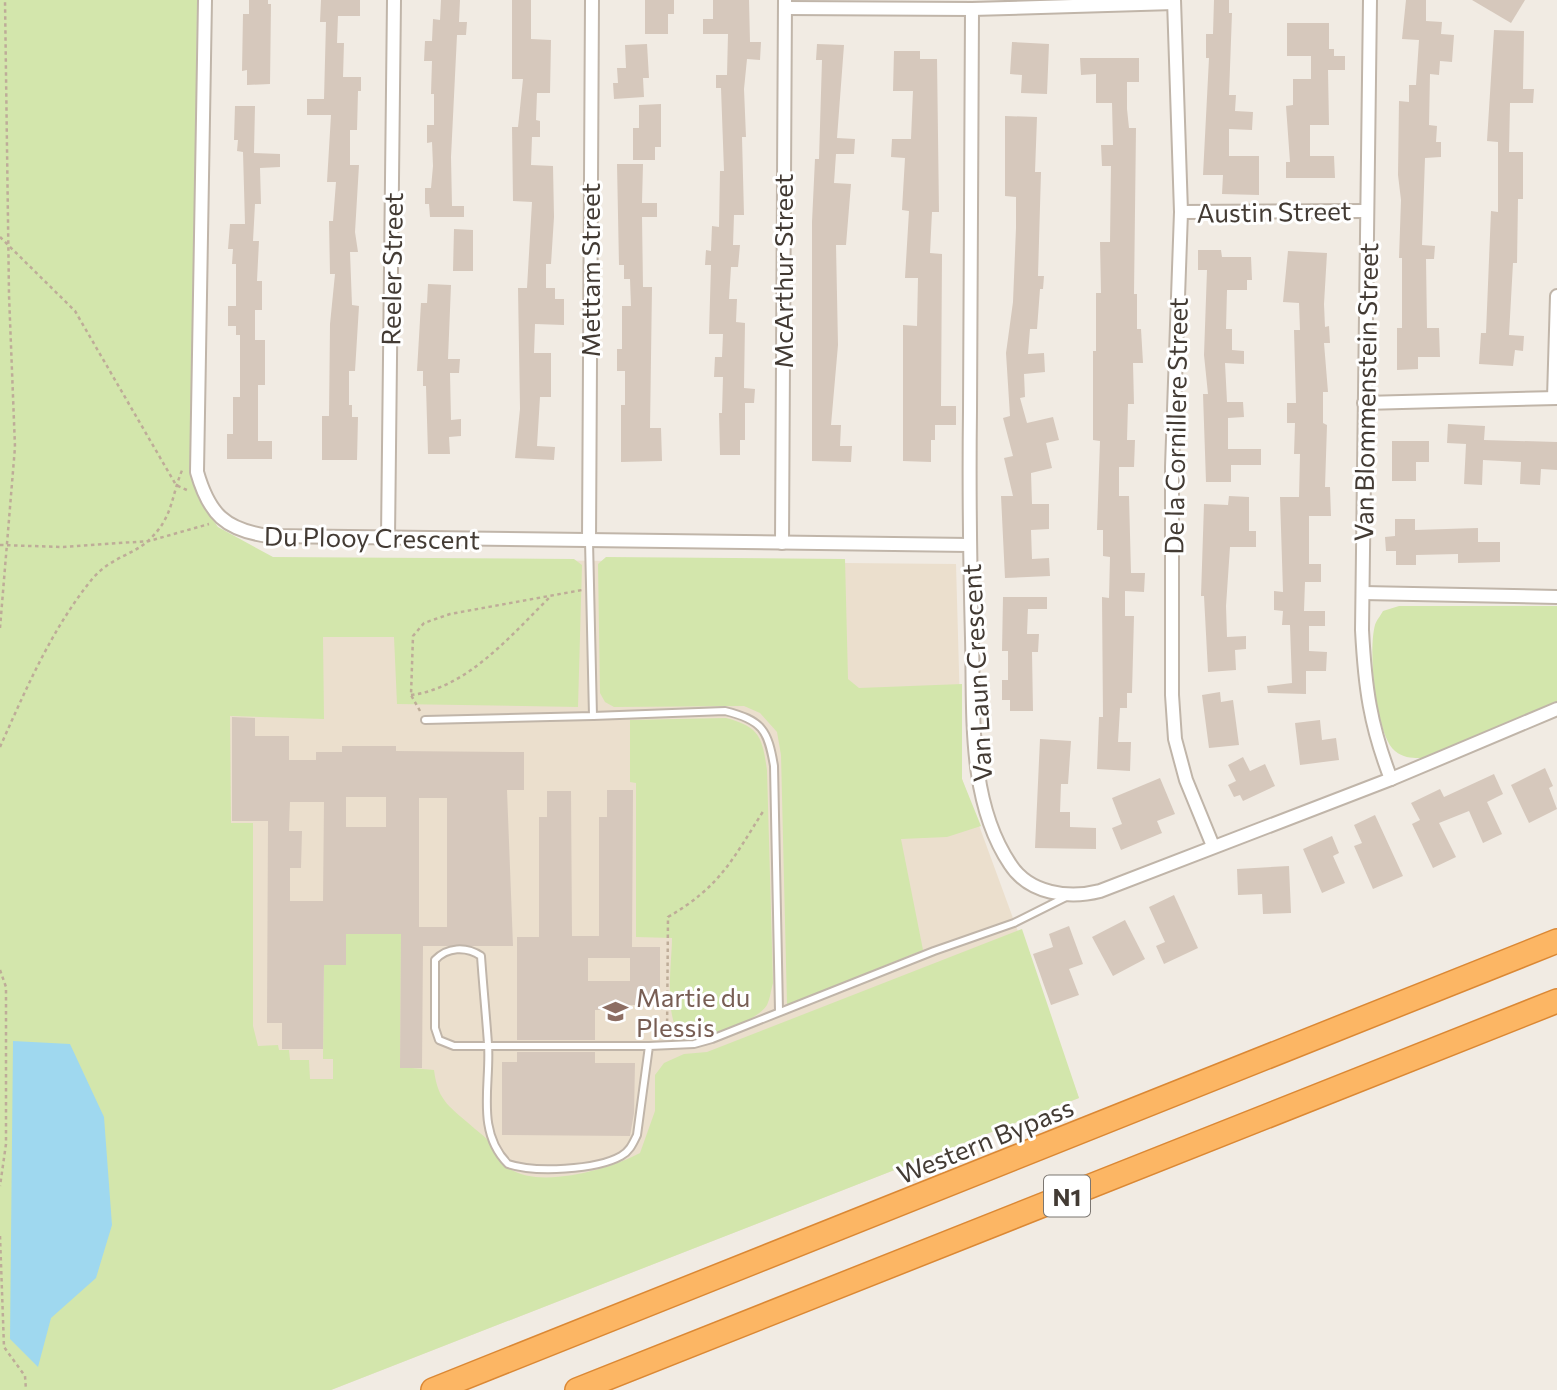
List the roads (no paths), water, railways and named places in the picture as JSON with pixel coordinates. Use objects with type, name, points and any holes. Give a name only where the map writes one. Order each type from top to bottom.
[{"type":"highway","name":"Western Bypass","points":[[433,1390],[1557,941]]},
{"type":"highway","name":"N1","points":[[577,1390],[1557,1001]]},
{"type":"street","name":"Du Plooy Crescent","points":[[205,0],[197,472],[204,498],[222,519],[246,533],[269,536],[969,545]]},
{"type":"street","name":"Reeler Street","points":[[388,538],[394,0]]},
{"type":"street","name":"Mettam Street","points":[[589,541],[592,0]]},
{"type":"street","name":"Van Blommenstein Street","points":[[1370,0],[1363,593],[1368,707],[1374,736],[1391,779]]},
{"type":"street","points":[[785,4],[1174,1]]},
{"type":"street","name":"De la Cornillere Street","points":[[1174,1],[1181,212],[1172,467],[1172,695],[1175,738],[1186,780],[1213,846]]},
{"type":"street","name":"McArthur Street","points":[[782,543],[781,257],[785,4]]},
{"type":"street","name":"Van Laun Crescent","points":[[972,4],[969,545],[975,744],[985,807],[1011,867],[1033,885],[1068,897]]},
{"type":"street","name":"Austin Street","points":[[1181,212],[1367,211]]},
{"type":"street","points":[[1364,403],[1555,398],[1557,296]]},
{"type":"street","points":[[1363,593],[1557,597]]},
{"type":"street","points":[[1068,897],[1100,891],[1391,779],[1557,709]]},
{"type":"lane","points":[[589,541],[593,716]]},
{"type":"lane","points":[[425,720],[725,711],[747,716],[759,725],[769,740],[775,792],[779,1011]]},
{"type":"lane","points":[[649,1046],[640,1122],[631,1148],[622,1155],[591,1166],[536,1168],[508,1164],[494,1144],[486,1107],[488,1045],[481,956],[472,951],[442,952],[435,960],[435,1028],[439,1040],[454,1046],[488,1045],[649,1046],[667,1047],[712,1039],[779,1011],[1014,923],[1068,897]]},
{"type":"water","points":[[13,1041],[70,1044],[104,1117],[112,1225],[96,1278],[51,1318],[38,1367],[10,1339]]},
{"type":"place","name":"Martie du Plessis","points":[[616,1011]]}]
